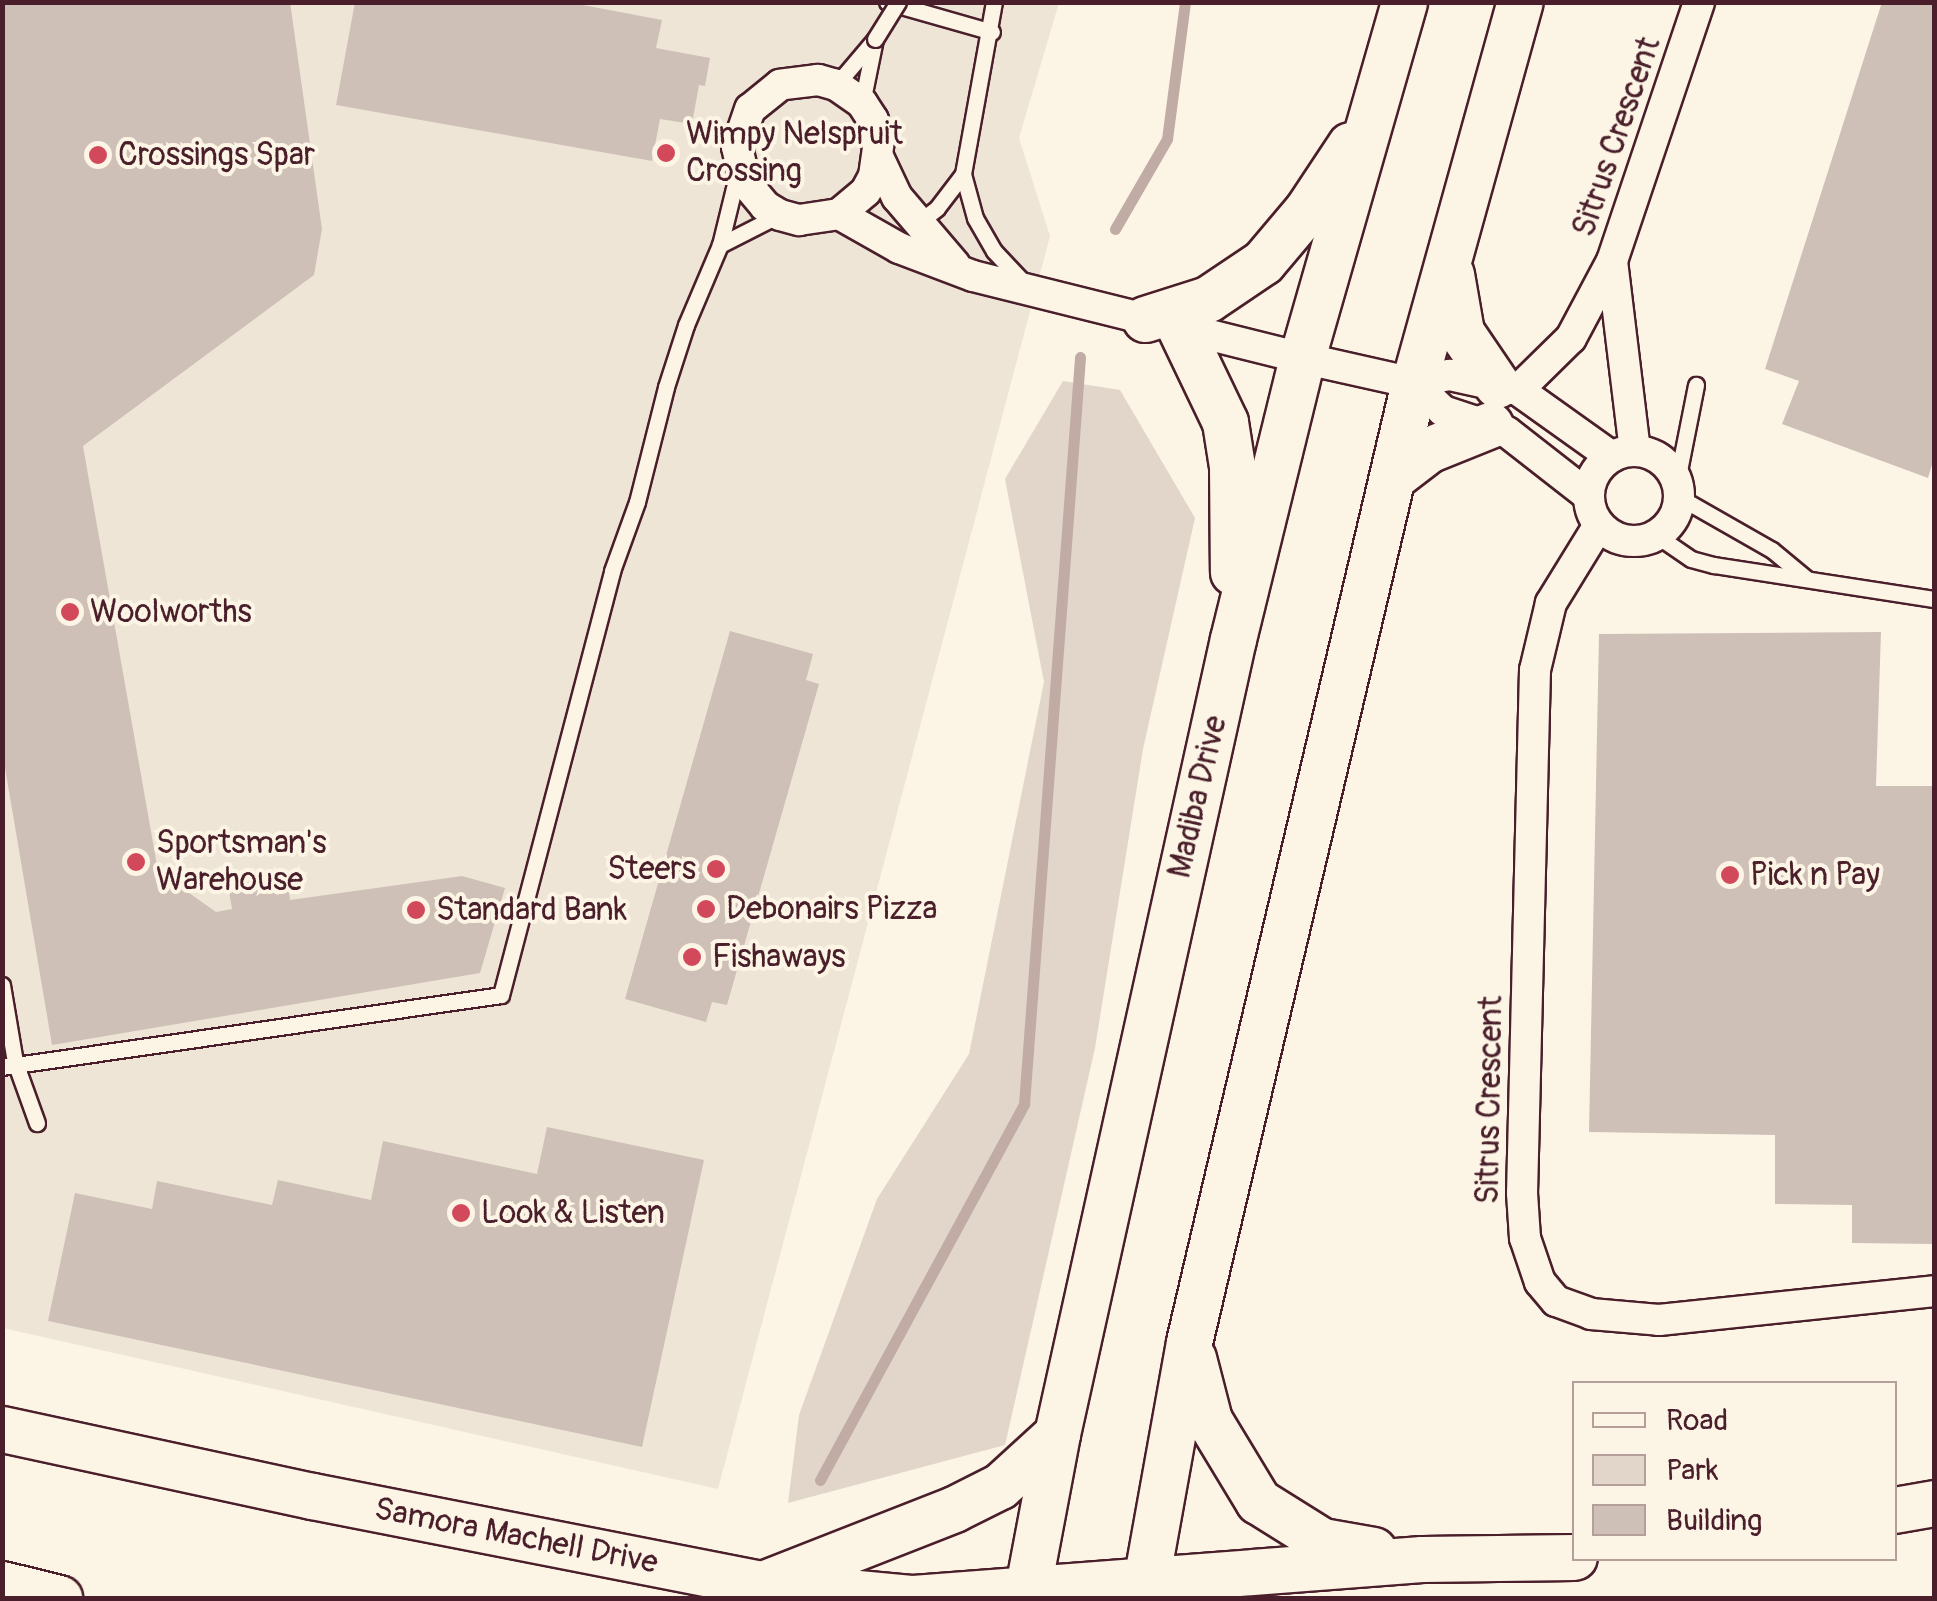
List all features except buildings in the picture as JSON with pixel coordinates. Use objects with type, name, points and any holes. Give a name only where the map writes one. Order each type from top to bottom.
[{"type":"main road","name":"Madiba Drive","points":[[1026,1596],[1057,1434],[1233,640],[1302,358],[1404,2]]},
{"type":"main road","points":[[1145,1589],[1189,1342],[1414,384],[1520,2]]},
{"type":"main road","points":[[1233,640],[1230,452],[1224,422],[1163,324],[1263,262],[1307,210],[1375,108]]},
{"type":"main road","points":[[1393,477],[1502,400],[1461,332],[1452,299],[1450,258]]},
{"type":"main road","points":[[1189,1342],[1209,1420],[1258,1501],[1322,1541],[1422,1559]]},
{"type":"main road","name":"Samora Machell Drive","points":[[2,1429],[312,1496],[762,1584],[914,1598],[1145,1589],[1422,1559],[1572,1558]]},
{"type":"main road","points":[[762,1584],[954,1509],[1000,1486],[1057,1434]]},
{"type":"main road","points":[[1897,1509],[1934,1503]]},
{"type":"main road","points":[[2,1584],[59,1598]]},
{"type":"street","name":"Sitrus Crescent","points":[[1699,2],[1612,260],[1630,415],[1624,454],[1600,467],[1594,510],[1551,603],[1535,670],[1522,1192],[1525,1238],[1540,1282],[1556,1301],[1591,1314],[1659,1320],[1934,1291]]},
{"type":"street","points":[[878,159],[866,191],[839,214],[799,220],[780,214],[754,195],[740,167],[741,128],[764,94],[798,80],[836,85],[862,104],[873,120],[878,159],[897,197],[961,271]]},
{"type":"street","points":[[839,214],[900,248],[961,271],[1414,384],[1442,411],[1502,400],[1570,338],[1612,260]]},
{"type":"street","points":[[1502,400],[1624,454],[1661,460],[1678,489],[1676,512],[1656,535],[1626,540],[1507,432],[1502,400]]},
{"type":"lane","points":[[887,2],[992,32]]},
{"type":"lane","points":[[836,85],[875,39],[898,2]]},
{"type":"lane","points":[[918,223],[937,208],[963,174],[992,32],[994,2]]},
{"type":"lane","points":[[862,104],[875,39]]},
{"type":"lane","points":[[9,1064],[502,995],[562,754],[666,386],[686,324],[720,244],[740,167]]},
{"type":"lane","points":[[963,174],[975,218],[994,251],[1032,290]]},
{"type":"lane","points":[[720,244],[780,214]]},
{"type":"lane","points":[[1696,385],[1678,489],[1772,550],[1810,582]]},
{"type":"lane","points":[[1656,535],[1691,559],[1810,582],[1934,599]]},
{"type":"lane","points":[[2,985],[9,1064],[37,1123]]},
{"type":"shaded area","points":[[3,3],[1059,3],[1019,138],[1050,236],[718,1489],[3,1328]]},
{"type":"green space","points":[[1063,381],[1120,390],[1195,518],[1143,749],[1095,1048],[1005,1445],[788,1503],[799,1415],[877,1199],[969,1054],[1044,682],[1005,479]]},
{"type":"waterway","points":[[1115,229],[1167,139],[1185,2]]},
{"type":"waterway","points":[[820,1480],[1024,1104],[1080,357]]},
{"type":"place","name":"Wimpy Nelspruit Crossing","points":[[666,153]]},
{"type":"place","name":"Crossings Spar","points":[[98,155]]},
{"type":"place","name":"Woolworths","points":[[70,612]]},
{"type":"place","name":"Sportsman's Warehouse","points":[[136,862]]},
{"type":"place","name":"Steers","points":[[716,869]]},
{"type":"place","name":"Pick n Pay","points":[[1730,875]]},
{"type":"place","name":"Debonairs Pizza","points":[[706,909]]},
{"type":"place","name":"Standard Bank","points":[[416,910]]},
{"type":"place","name":"Fishaways","points":[[692,957]]},
{"type":"place","name":"Look & Listen","points":[[461,1213]]}]
